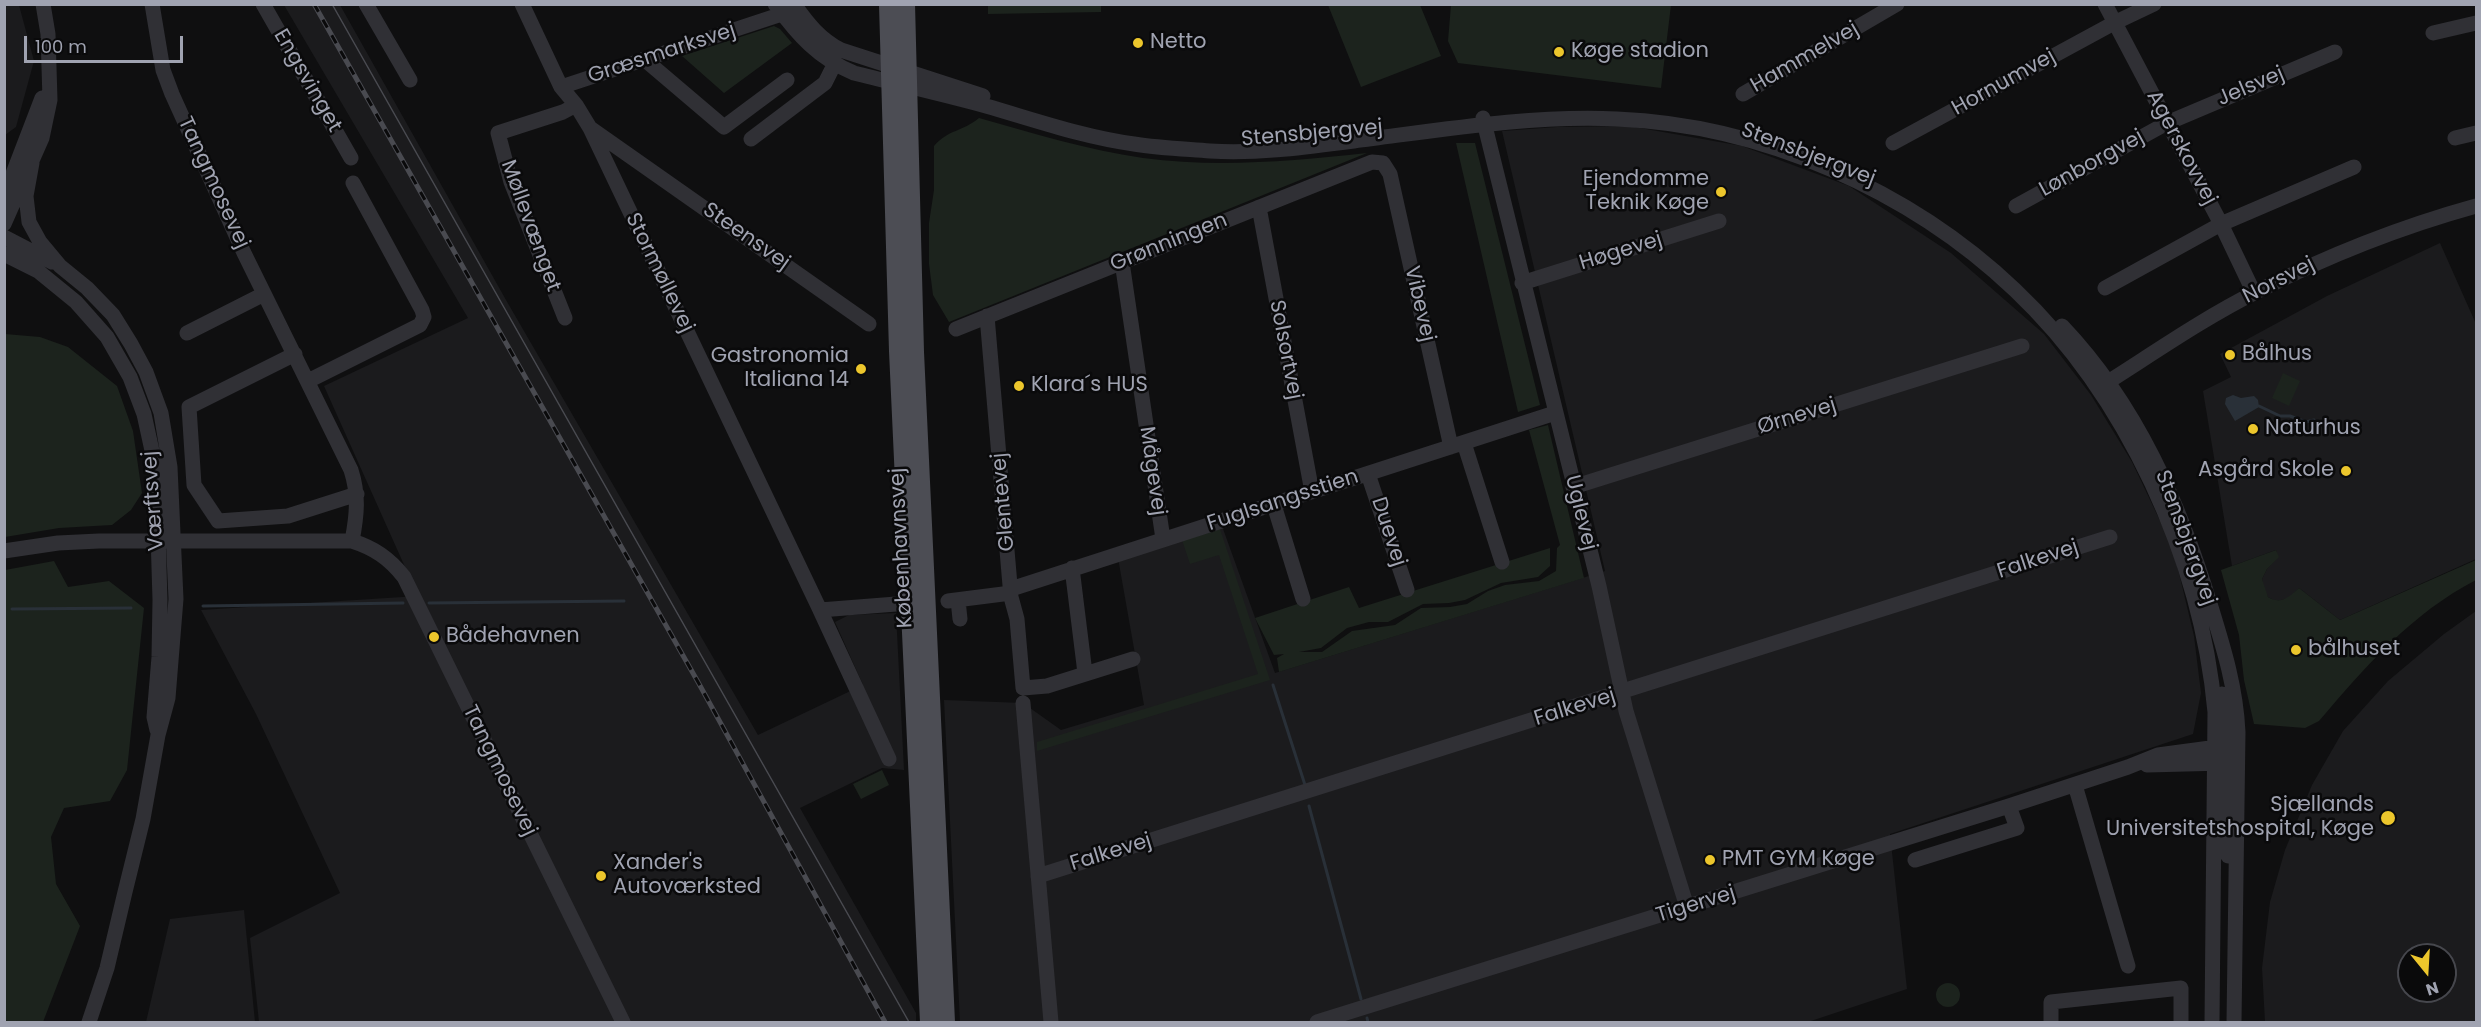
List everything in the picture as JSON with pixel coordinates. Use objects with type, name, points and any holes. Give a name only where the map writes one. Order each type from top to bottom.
[{"type":"main road","name":"Københavnsvej","points":[[888,4],[909,603],[929,1023]]},
{"type":"main road","name":"Københavnsvej","points":[[906,4],[915,361],[946,1023]]},
{"type":"street","name":"Værftsvej","points":[[4,224],[42,138],[50,100],[48,34],[43,4]]},
{"type":"street","name":"Tangmosevej","points":[[152,4],[163,70],[172,94],[264,294],[351,470],[357,494],[357,517],[352,541]]},
{"type":"street","name":"Engsvinget","points":[[263,4],[351,158]]},
{"type":"street","points":[[366,4],[410,80]]},
{"type":"street","name":"Stormøllevej","points":[[522,4],[561,87],[576,105],[590,128],[889,759]]},
{"type":"street","name":"Hammelvej","points":[[1743,94],[1897,4]]},
{"type":"street","name":"Agerskovvej","points":[[2105,4],[2221,224],[2254,292]]},
{"type":"street","name":"Hornumvej","points":[[1893,143],[2114,23],[2154,4]]},
{"type":"street","points":[[787,7],[826,42],[889,73]]},
{"type":"street","points":[[787,7],[813,50],[834,65],[854,73],[889,73]]},
{"type":"street","name":"Græsmarksvej","points":[[561,87],[787,7]]},
{"type":"street","points":[[2433,33],[2476,23]]},
{"type":"street","name":"Jelsvej","points":[[2167,123],[2335,52]]},
{"type":"street","points":[[644,59],[724,127],[787,80]]},
{"type":"street","name":"Værftsvej","points":[[4,197],[33,127],[48,65]]},
{"type":"street","points":[[752,139],[825,83],[834,65]]},
{"type":"street","name":"Stensbjergvej","points":[[889,73],[1133,136],[1216,142],[1287,139],[1483,121],[1620,119],[1679,126],[1775,148],[1837,172],[1881,193],[1943,232],[1985,263],[2017,292],[2103,385],[2156,460],[2177,505],[2230,670],[2237,707],[2226,746],[2235,870],[2234,1023]]},
{"type":"street","name":"Græsmarksvej","points":[[498,134],[563,112],[576,105]]},
{"type":"street","name":"Uglevej","points":[[1483,121],[1599,586],[1626,711],[1687,907]]},
{"type":"street","name":"Lønborgvej","points":[[2016,206],[2167,123]]},
{"type":"street","name":"Steensvej","points":[[590,128],[869,324]]},
{"type":"street","points":[[2455,138],[2476,133]]},
{"type":"street","name":"Møllevænget","points":[[498,134],[511,182],[565,318]]},
{"type":"street","points":[[607,164],[622,150]]},
{"type":"street","name":"Grønningen","points":[[956,329],[1372,162],[1383,163]]},
{"type":"street","name":"Værftsvej","points":[[32,163],[26,196],[29,222],[40,243],[60,266],[87,288],[112,315],[146,372],[161,413],[170,467],[175,542],[176,599],[168,698],[158,735],[143,819],[107,968],[88,1023]]},
{"type":"street","name":"Vibevej","points":[[1383,163],[1390,174],[1457,445],[1502,562]]},
{"type":"street","points":[[2105,288],[2221,224],[2354,167]]},
{"type":"street","points":[[308,381],[420,325],[423,321],[422,310],[353,183]]},
{"type":"street","name":"Norsvej","points":[[2103,385],[2254,292],[2331,256],[2425,220],[2476,206]]},
{"type":"street","name":"Solsortvej","points":[[1258,207],[1312,492]]},
{"type":"street","name":"Høgevej","points":[[1522,283],[1719,221]]},
{"type":"street","name":"Værftsvej","points":[[4,237],[60,266]]},
{"type":"street","name":"Værftsvej","points":[[4,254],[38,271],[76,303],[107,337],[130,377],[144,414],[156,469],[160,645],[154,717],[158,735]]},
{"type":"street","name":"Mågevej","points":[[1122,262],[1163,539]]},
{"type":"street","points":[[186,333],[264,294]]},
{"type":"street","name":"Glentevej","points":[[987,316],[1011,591],[1017,619],[1051,1023]]},
{"type":"street","name":"Ørnevej","points":[[1573,487],[2022,346]]},
{"type":"street","points":[[295,354],[189,407],[194,485],[218,521],[288,516],[357,494]]},
{"type":"street","name":"Stensbjergvej","points":[[2103,385],[2164,510],[2196,601],[2226,746],[2212,1023]]},
{"type":"street","name":"Fuglsangsstien","points":[[960,619],[953,600],[1011,591],[1072,568],[1555,413]]},
{"type":"street","name":"Duevej","points":[[1368,474],[1407,590]]},
{"type":"street","points":[[1274,505],[1303,599]]},
{"type":"street","name":"Falkevej","points":[[1038,876],[1623,693],[2110,537]]},
{"type":"street","name":"Tangmosevej","points":[[158,542],[352,541],[371,547],[393,564],[404,577],[623,1023]]},
{"type":"street","points":[[4,550],[58,543],[158,542]]},
{"type":"street","points":[[1072,568],[1085,673]]},
{"type":"street","points":[[820,610],[909,603]]},
{"type":"street","points":[[1023,696],[1085,673],[1133,659]]},
{"type":"street","name":"Tigervej","points":[[1317,1023],[2075,785],[2158,755],[2226,746]]},
{"type":"street","name":"Tigervej","points":[[2128,767],[2226,763]]},
{"type":"street","points":[[2075,785],[2128,966]]},
{"type":"street","points":[[1916,860],[2018,828],[2009,806]]},
{"type":"street","points":[[2051,1023],[2051,1002],[2181,988],[2181,1023]]},
{"type":"shaded area","points":[[5,4],[19,5],[34,61],[16,127],[5,135]]},
{"type":"shaded area","points":[[284,5],[340,5],[506,300],[758,735],[863,685],[835,622],[849,615],[896,613],[904,770],[882,768],[800,808],[916,1013],[916,1022],[259,1022],[250,938],[340,893],[256,714],[201,610],[418,596],[324,386],[468,318]]},
{"type":"shaded area","points":[[988,5],[1101,5],[1101,12],[988,14]]},
{"type":"shaded area","points":[[1328,5],[1420,5],[1441,56],[1361,87]]},
{"type":"shaded area","name":"Køge stadion","points":[[1451,5],[1671,5],[1661,88],[1458,63],[1448,41]]},
{"type":"shaded area","points":[[774,26],[780,29],[792,43],[724,93],[682,56]]},
{"type":"shaded area","points":[[979,118],[1060,141],[1143,158],[1171,161],[1255,162],[1367,153],[949,322],[933,295],[929,264],[929,223],[934,190],[934,146],[945,136]]},
{"type":"shaded area","points":[[1629,126],[1742,146],[1849,186],[1951,253],[2044,334],[2091,395],[2132,462],[2173,548],[2194,636],[2201,693],[2193,734],[1890,834],[1907,989],[1808,1022],[960,1022],[944,700],[1023,703],[1061,730],[1144,705],[1118,558],[1222,526],[1275,673],[1605,571],[1502,131],[1557,127]]},
{"type":"shaded area","points":[[1456,143],[1475,143],[1540,405],[1518,412]]},
{"type":"shaded area","name":"Asgård Skole","points":[[2440,243],[2476,324],[2476,559],[2340,620],[2299,588],[2288,599],[2275,601],[2264,591],[2262,579],[2267,569],[2278,557],[2276,550],[2232,566],[2203,391],[2231,377],[2220,354],[2327,296]]},
{"type":"shaded area","points":[[5,334],[40,337],[68,347],[117,386],[133,431],[142,493],[131,510],[112,525],[59,528],[5,537]]},
{"type":"shaded area","points":[[2283,373],[2300,381],[2289,406],[2272,398]]},
{"type":"shaded area","points":[[2233,395],[2241,398],[2254,396],[2258,400],[2259,407],[2235,421],[2225,404],[2226,398]]},
{"type":"shaded area","points":[[1548,425],[1584,578],[1279,672],[1277,658],[1284,654],[1274,655],[1255,618],[1349,587],[1359,608],[1550,548],[1550,566],[1538,577],[1501,583],[1465,600],[1423,604],[1388,622],[1369,622],[1347,628],[1321,648],[1299,652],[1322,652],[1352,631],[1395,625],[1421,608],[1467,604],[1488,591],[1505,585],[1539,581],[1556,571],[1557,548],[1560,545],[1529,430]]},
{"type":"shaded area","points":[[1220,529],[1270,680],[1037,751],[1037,742],[1258,674],[1219,555],[1190,564],[1182,540]]},
{"type":"shaded area","points":[[2276,550],[2279,557],[2267,569],[2262,579],[2268,597],[2281,600],[2299,588],[2340,620],[2476,560],[2476,580],[2431,608],[2410,625],[2372,661],[2319,721],[2305,728],[2254,724],[2244,680],[2239,635],[2221,570]]},
{"type":"shaded area","points":[[54,561],[68,587],[109,581],[144,608],[127,770],[110,801],[64,808],[51,837],[56,884],[80,926],[43,1022],[5,1022],[5,570]]},
{"type":"shaded area","name":"Sjællands Universitetshospital, Køge","points":[[2476,611],[2476,1022],[2265,1022],[2262,968],[2270,902],[2285,850],[2312,785],[2343,731],[2388,681],[2444,634]]},
{"type":"shaded area","points":[[882,770],[889,785],[861,799],[853,784]]},
{"type":"shaded area","points":[[244,910],[255,1022],[146,1022],[170,919]]},
{"type":"shaded area","points":[[1948,983],[1957,986],[1960,995],[1957,1004],[1948,1007],[1939,1004],[1936,995],[1939,986]]},
{"type":"waterway","points":[[2259,406],[2280,416],[2290,416],[2306,422],[2314,420]]},
{"type":"waterway","points":[[429,603],[624,601]]},
{"type":"waterway","points":[[203,606],[403,603]]},
{"type":"waterway","points":[[12,609],[131,608]]},
{"type":"waterway","points":[[1273,685],[1305,785]]},
{"type":"waterway","points":[[1309,806],[1361,999]]},
{"type":"waterway","points":[[1367,1018],[1368,1022]]},
{"type":"tram line","points":[[332,4],[909,1022]]},
{"type":"railway","points":[[314,4],[698,682],[885,1022]]},
{"type":"place","name":"Netto","points":[[1138,43]]},
{"type":"place","name":"Køge stadion","points":[[1559,52]]},
{"type":"place","name":"Ejendomme Teknik Køge","points":[[1721,192]]},
{"type":"place","name":"Bålhus","points":[[2230,355]]},
{"type":"place","name":"Gastronomia Italiana 14","points":[[861,369]]},
{"type":"place","name":"Klara´s HUS","points":[[1019,386]]},
{"type":"place","name":"Naturhus","points":[[2253,429]]},
{"type":"place","name":"Asgård Skole","points":[[2346,471]]},
{"type":"place","name":"Bådehavnen","points":[[434,637]]},
{"type":"place","name":"bålhuset","points":[[2296,650]]},
{"type":"place","name":"Sjællands Universitetshospital, Køge","points":[[2388,818]]},
{"type":"place","name":"PMT GYM Køge","points":[[1710,860]]},
{"type":"place","name":"Xander's Autoværksted","points":[[601,876]]}]
